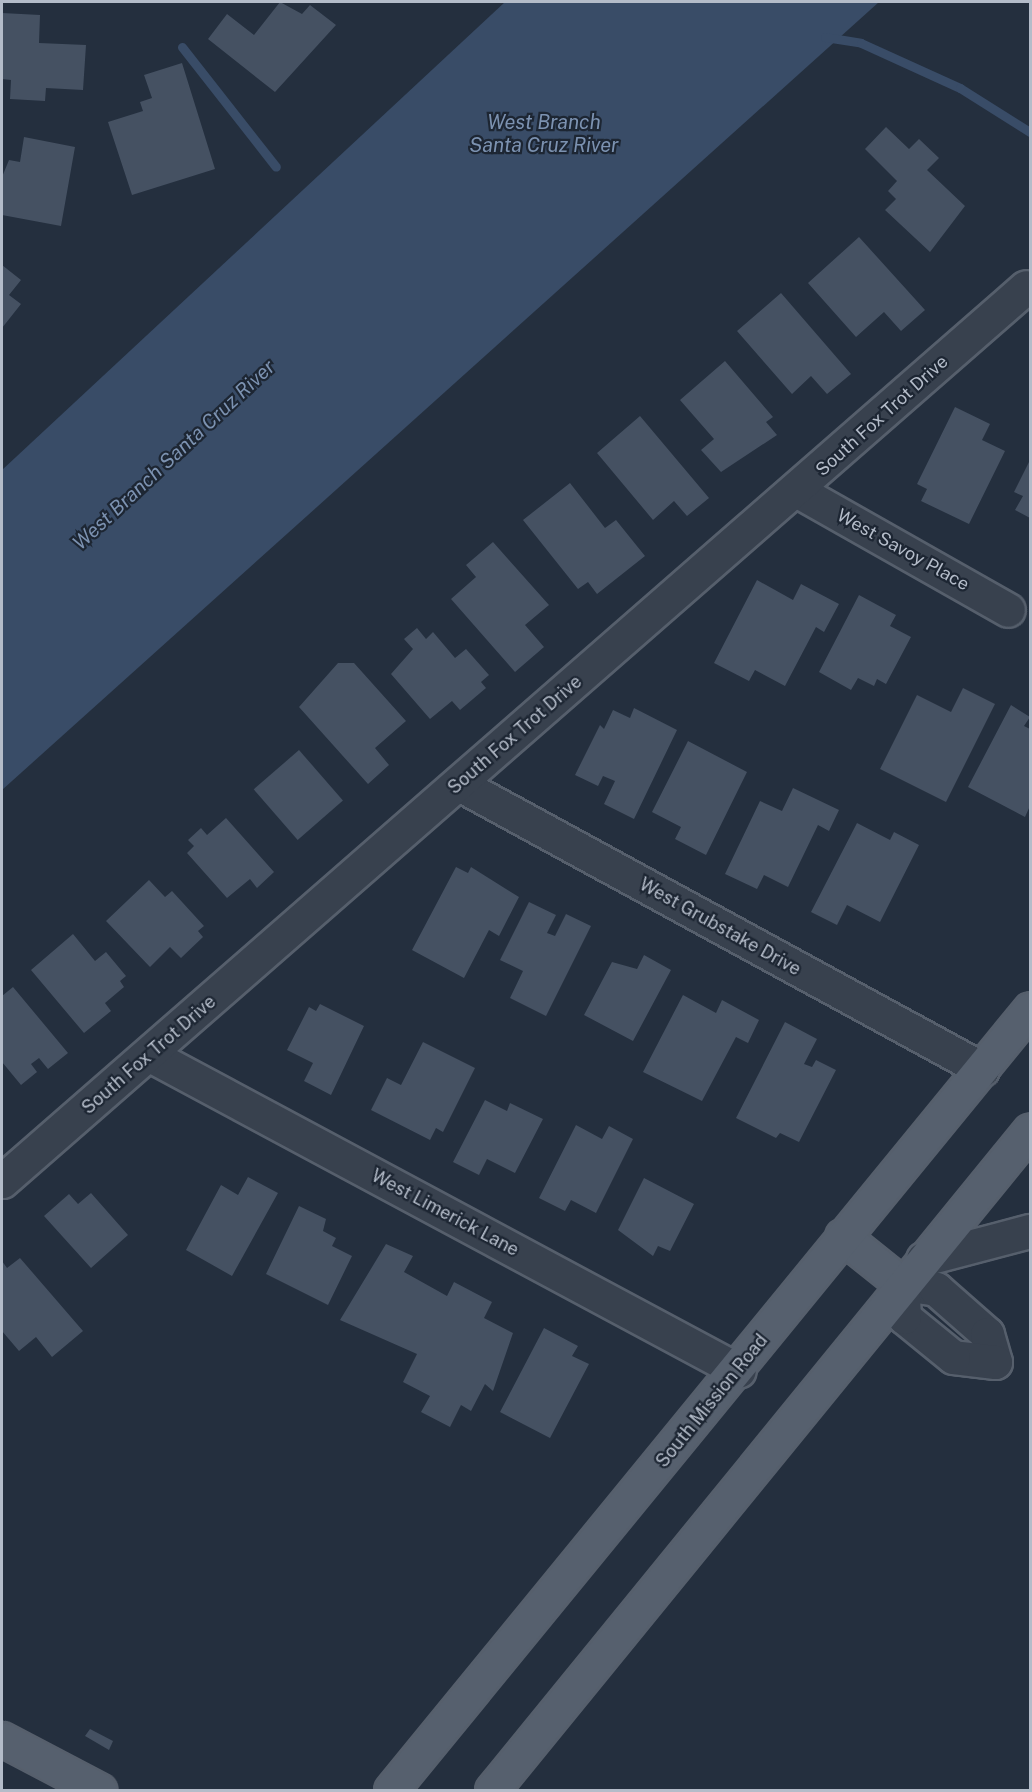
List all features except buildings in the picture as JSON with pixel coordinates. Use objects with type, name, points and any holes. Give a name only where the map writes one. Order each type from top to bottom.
[{"type":"main road","name":"South Mission Road","points":[[391,1791],[740,1371],[842,1236],[1030,1010]]},
{"type":"main road","points":[[492,1791],[902,1284],[1030,1130]]},
{"type":"main road","points":[[842,1236],[902,1284]]},
{"type":"main road","points":[[2,1739],[99,1791]]},
{"type":"street","name":"South Fox Trot Drive","points":[[2,1180],[150,1055],[798,491],[1026,287]]},
{"type":"street","name":"West Savoy Place","points":[[798,491],[1008,610]]},
{"type":"street","name":"West Grubstake Drive","points":[[459,784],[982,1069]]},
{"type":"street","name":"West Limerick Lane","points":[[150,1055],[740,1371]]},
{"type":"street","points":[[923,1259],[1030,1230]]},
{"type":"water","name":"West Branch Santa Cruz River","points":[[505,2],[879,2],[2,790],[2,470]]},
{"type":"waterway","points":[[825,37],[861,43],[960,88],[1030,132]]},
{"type":"waterway","points":[[182,47],[276,167]]}]
